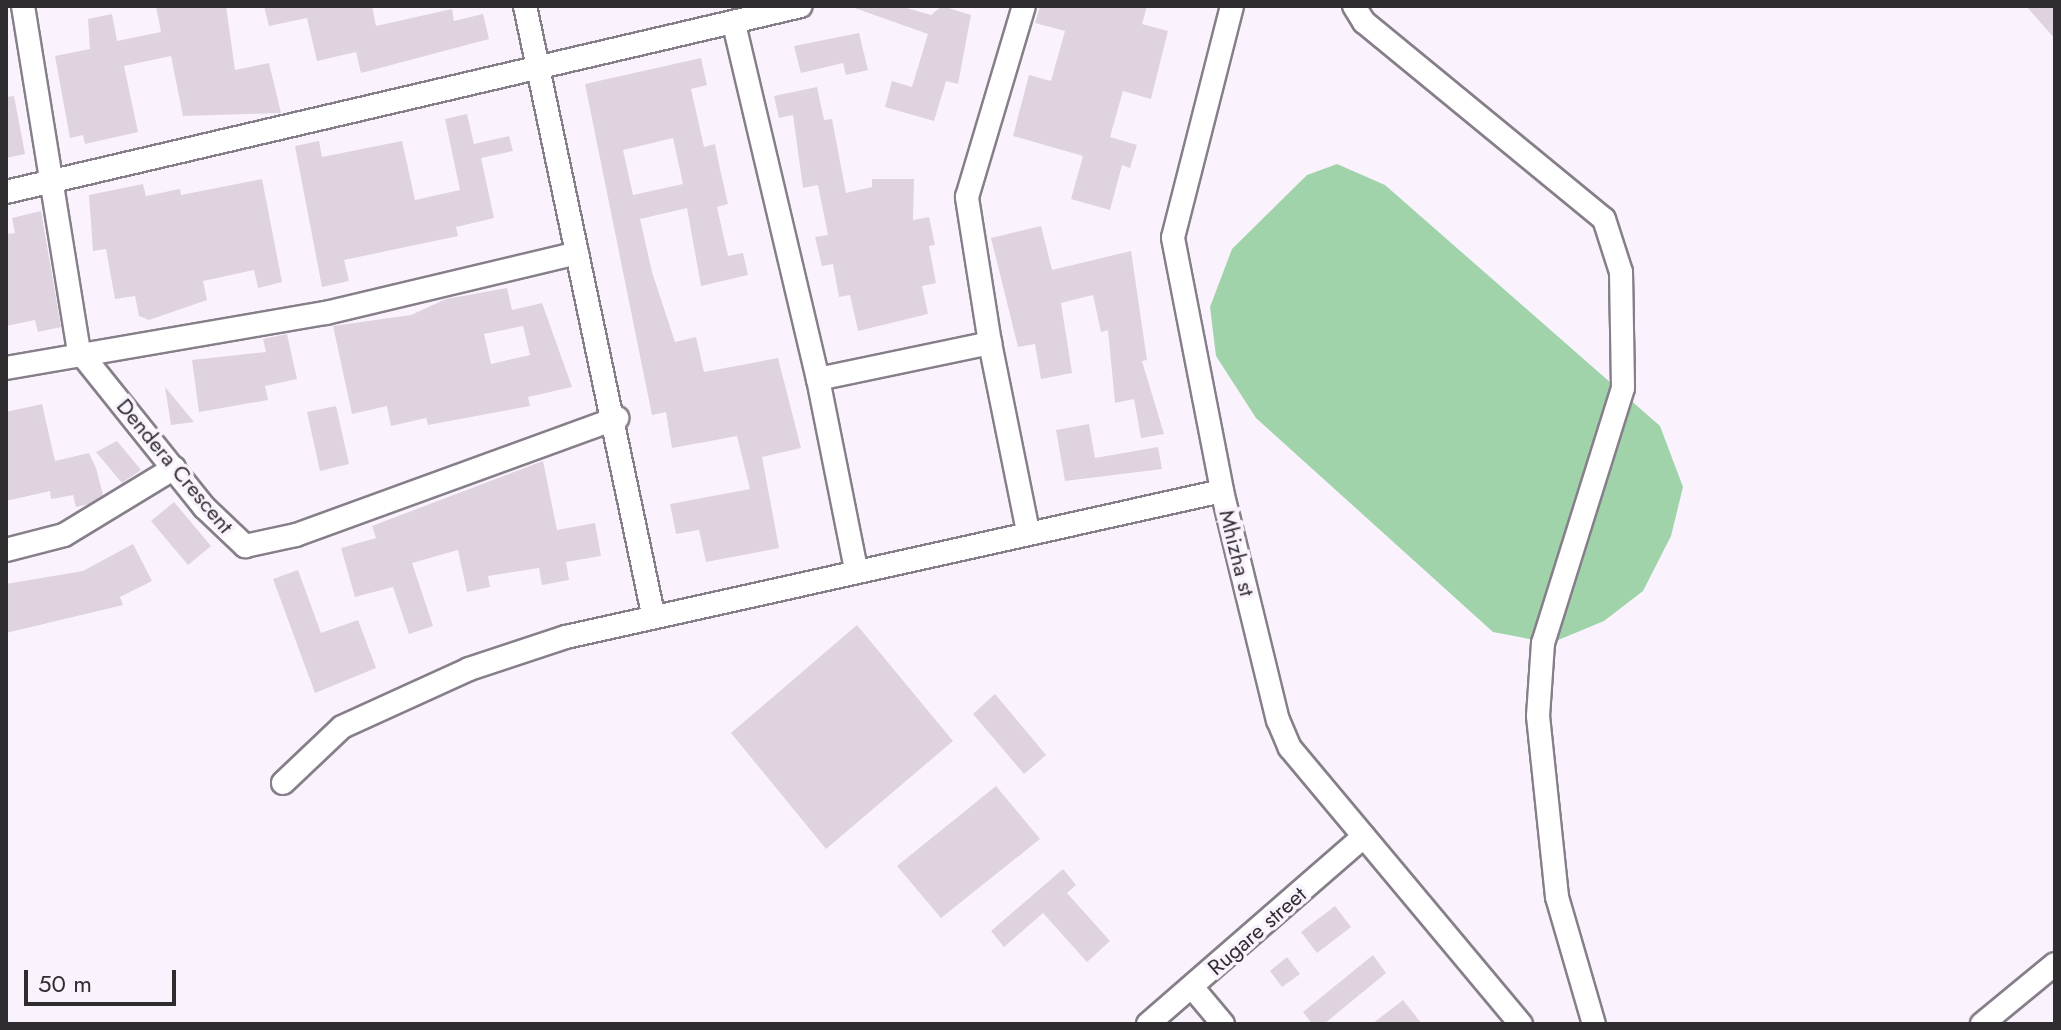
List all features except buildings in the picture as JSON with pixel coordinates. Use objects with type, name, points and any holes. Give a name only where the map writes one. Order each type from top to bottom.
[{"type":"street","name":"Dendera Crescent","points":[[23,6],[79,351],[226,531],[259,547],[617,418]]},
{"type":"street","points":[[525,6],[577,253],[617,418],[653,614]]},
{"type":"street","points":[[6,192],[538,72],[801,6]]},
{"type":"street","points":[[1024,6],[967,197],[990,343],[1028,531]]},
{"type":"street","name":"Mhizha st","points":[[1232,6],[1173,223],[1222,491],[1278,720],[1290,748],[1521,1024]]},
{"type":"street","points":[[1354,6],[1364,22],[1604,219],[1621,272],[1623,388],[1543,643],[1538,716],[1557,897],[1594,1024]]},
{"type":"street","points":[[734,24],[818,379],[856,570]]},
{"type":"street","points":[[6,368],[79,351],[326,313],[577,253]]},
{"type":"street","points":[[818,379],[990,343]]},
{"type":"street","points":[[6,550],[76,529],[174,468]]},
{"type":"street","points":[[283,783],[320,741],[455,675],[653,614],[1222,491]]},
{"type":"street","name":"Rugare street","points":[[1148,1024],[1364,836]]},
{"type":"street","points":[[1988,1022],[2055,964]]},
{"type":"street","points":[[1192,987],[1223,1024]]},
{"type":"green space","points":[[1337,164],[1385,185],[1660,426],[1683,487],[1671,536],[1643,591],[1604,621],[1551,643],[1493,632],[1256,418],[1216,356],[1210,307],[1232,249],[1307,175]]}]
